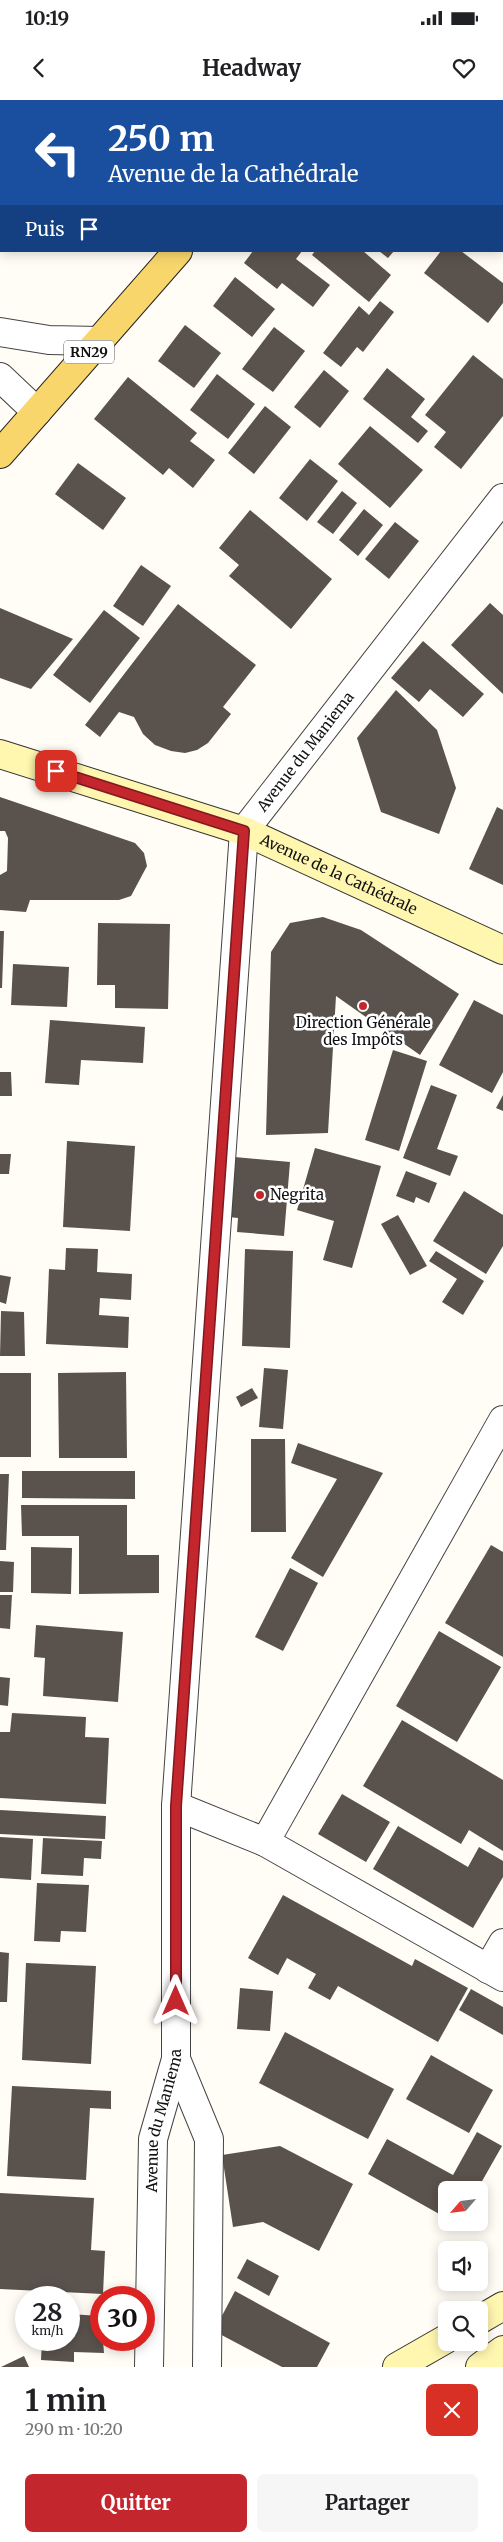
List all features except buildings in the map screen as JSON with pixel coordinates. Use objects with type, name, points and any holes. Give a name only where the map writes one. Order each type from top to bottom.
[{"type":"main road","name":"RN29","points":[[0,454],[177,252]]},
{"type":"street","points":[[0,332],[48,340],[99,341]]},
{"type":"street","points":[[0,377],[37,412]]},
{"type":"street","name":"Avenue du Maniema","points":[[150,2367],[153,2139],[176,2059],[176,1806],[244,831],[503,498]]},
{"type":"street","name":"Avenue de la Cathédrale","points":[[0,754],[244,831],[503,950]]},
{"type":"street","points":[[265,1842],[503,1420]]},
{"type":"street","points":[[176,1806],[265,1842],[496,1973],[503,1943]]},
{"type":"street","points":[[176,2059],[209,2139],[207,2367]]},
{"type":"street","points":[[488,2315],[503,2306]]},
{"type":"street","points":[[397,2367],[438,2343]]},
{"type":"street","points":[[480,2367],[503,2350]]},
{"type":"place","name":"Direction Générale des Impôts","points":[[363,1006]]},
{"type":"place","name":"Negrita","points":[[260,1195]]},
{"type":"route","points":[[56,771],[244,831],[176,1806],[176,2001]]}]
